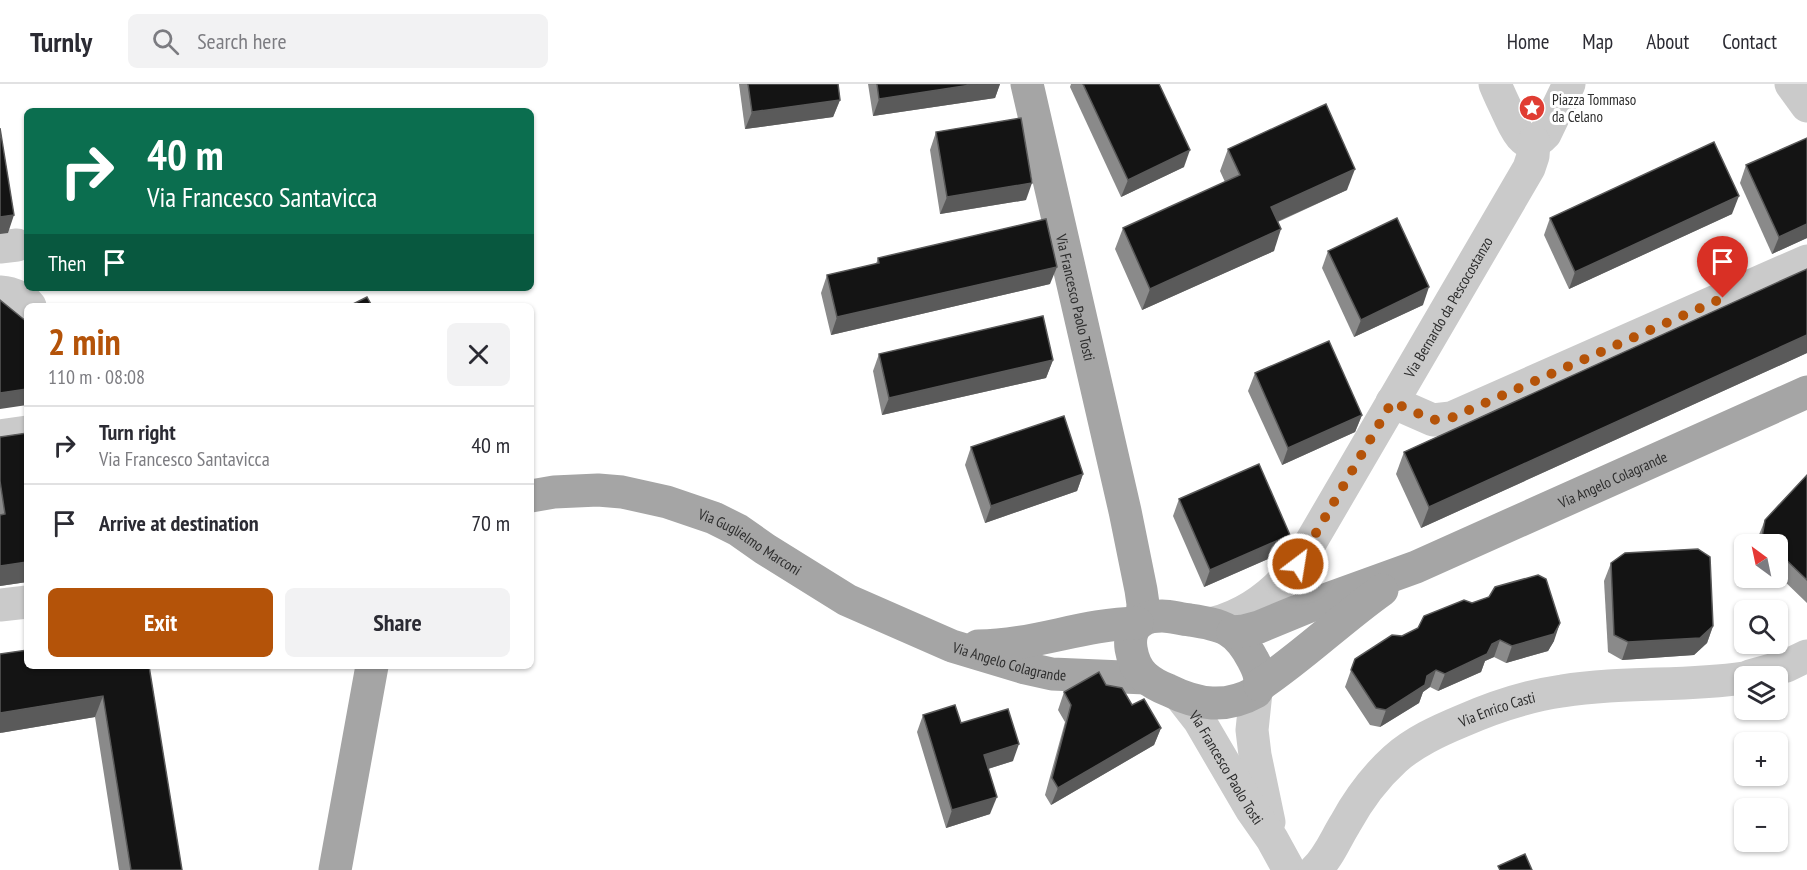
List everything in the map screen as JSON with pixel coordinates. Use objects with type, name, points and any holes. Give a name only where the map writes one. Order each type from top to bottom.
[{"type":"main road","name":"Via Francesco Paolo Tosti","points":[[1027,84],[1125,511],[1143,604],[1139,622]]},
{"type":"main road","name":"Via Angelo Colagrande","points":[[1211,625],[1244,631],[1259,627],[1416,567],[1807,392]]},
{"type":"main road","name":"Via Guglielmo Marconi","points":[[534,495],[598,490],[645,496],[690,510],[738,530],[847,600],[952,646]]},
{"type":"main road","name":"Via Francesco Paolo Tosti","points":[[1125,511],[1150,577],[1159,594],[1211,625]]},
{"type":"main road","name":"Via Angelo Colagrande","points":[[1258,688],[1363,604],[1416,567]]},
{"type":"main road","points":[[1162,616],[1211,625],[1240,638],[1260,676],[1258,688],[1232,701],[1210,704],[1192,701],[1146,678],[1137,667],[1132,653],[1132,633],[1139,622],[1162,616]]},
{"type":"main road","name":"Via Angelo Colagrande","points":[[952,646],[1008,645],[1094,626],[1139,622]]},
{"type":"main road","name":"Via Angelo Colagrande","points":[[952,646],[1052,674],[1146,678]]},
{"type":"main road","points":[[335,870],[371,669]]},
{"type":"street","points":[[1495,84],[1519,134],[1526,140],[1534,142],[1545,134],[1569,84]]},
{"type":"street","points":[[1791,84],[1807,106]]},
{"type":"street","name":"Via Bernardo da Pescocostanzo","points":[[1211,625],[1254,605],[1275,589],[1294,569],[1529,168],[1534,142]]},
{"type":"street","points":[[1392,402],[1433,420],[1451,418],[1807,261]]},
{"type":"street","points":[[0,292],[14,293],[28,303]]},
{"type":"street","points":[[0,436],[24,432]]},
{"type":"street","points":[[0,605],[24,602]]},
{"type":"street","points":[[1786,666],[1807,656]]},
{"type":"street","name":"Via Enrico Casti","points":[[1315,870],[1325,860],[1353,808],[1374,781],[1396,758],[1440,731],[1506,704],[1545,693],[1585,688],[1734,679]]},
{"type":"street","name":"Via Francesco Paolo Tosti","points":[[1258,688],[1252,730],[1272,839]]},
{"type":"street","name":"Via Francesco Paolo Tosti","points":[[1181,697],[1199,720],[1289,870]]},
{"type":"building","points":[[748,84],[838,84],[840,100],[752,112]]},
{"type":"building","points":[[877,84],[977,84],[879,99]]},
{"type":"building","points":[[1083,84],[1159,84],[1190,150],[1128,180]]},
{"type":"building","points":[[1326,104],[1355,169],[1271,207],[1281,229],[1150,289],[1123,228],[1240,175],[1228,149]]},
{"type":"building","points":[[1021,118],[1032,183],[947,197],[936,132]]},
{"type":"building","points":[[0,128],[14,215],[0,217]]},
{"type":"building","points":[[1807,138],[1807,224],[1779,237],[1746,165]]},
{"type":"building","points":[[1714,142],[1739,196],[1575,272],[1550,218]]},
{"type":"building","points":[[1397,218],[1429,287],[1361,320],[1328,251]]},
{"type":"building","points":[[1046,219],[1057,267],[837,317],[827,275],[879,263],[878,258]]},
{"type":"building","points":[[1807,269],[1807,335],[1429,507],[1404,452]]},
{"type":"building","points":[[367,297],[370,303],[355,303]]},
{"type":"building","points":[[0,300],[24,320],[24,389],[0,393]]},
{"type":"building","points":[[1043,316],[1053,360],[889,398],[879,354]]},
{"type":"building","points":[[1329,341],[1362,415],[1288,448],[1255,373]]},
{"type":"building","points":[[1064,416],[1083,474],[991,506],[971,447]]},
{"type":"building","points":[[24,433],[24,562],[0,566],[0,515],[5,514],[0,481],[0,437]]},
{"type":"building","points":[[1259,464],[1290,535],[1210,570],[1179,499]]},
{"type":"building","points":[[1807,475],[1807,580],[1788,562],[1788,534],[1763,534],[1765,520]]},
{"type":"building","points":[[1698,549],[1710,557],[1713,626],[1700,638],[1628,642],[1614,635],[1611,563],[1625,553]]},
{"type":"building","points":[[1538,575],[1546,579],[1560,623],[1554,634],[1512,646],[1500,640],[1492,644],[1487,654],[1445,674],[1436,670],[1427,676],[1425,685],[1386,710],[1376,708],[1351,670],[1355,659],[1392,635],[1402,636],[1418,628],[1424,616],[1464,600],[1472,603],[1489,597],[1495,587]]},
{"type":"building","points":[[24,650],[24,669],[149,669],[182,870],[131,870],[103,696],[0,713],[0,654]]},
{"type":"building","points":[[1099,672],[1106,685],[1122,688],[1132,705],[1144,699],[1161,728],[1058,788],[1052,778],[1071,705],[1064,692]]},
{"type":"building","points":[[955,705],[961,723],[1008,709],[1019,744],[984,755],[997,797],[952,810],[923,715]]},
{"type":"building","points":[[1525,854],[1532,870],[1500,870],[1498,866]]},
{"type":"place","name":"Piazza Tommaso da Celano","points":[[1532,108]]},
{"type":"route","points":[[1298,564],[1392,402],[1433,420],[1451,418],[1723,298]]}]
